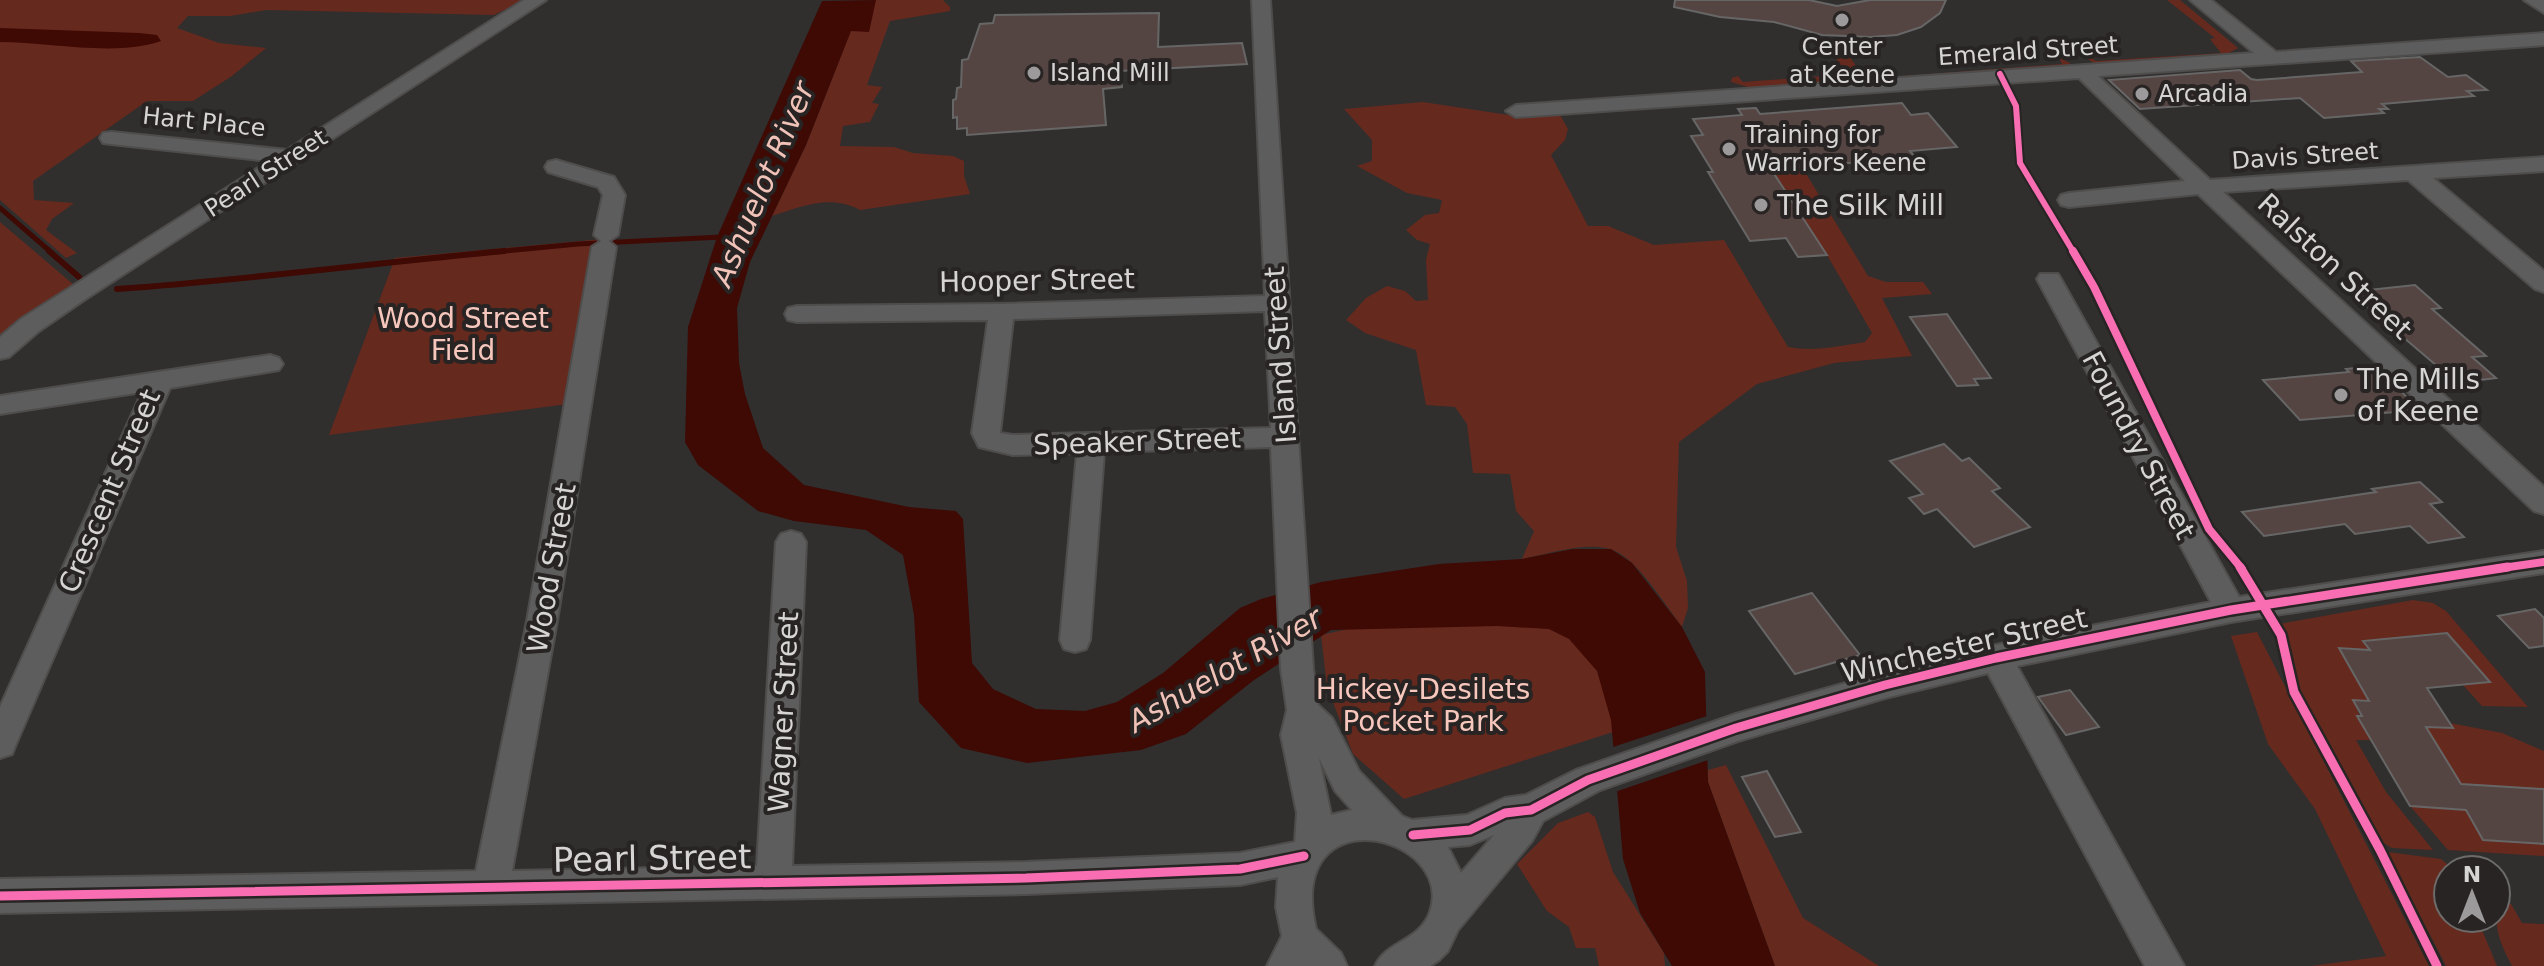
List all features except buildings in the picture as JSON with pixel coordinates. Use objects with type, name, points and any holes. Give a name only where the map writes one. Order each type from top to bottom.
[{"type":"street","name":"Pearl Street","points":[[5,343],[75,295],[537,0]]},
{"type":"street","name":"Island Street","points":[[1261,0],[1297,669],[1303,710],[1297,735],[1314,813],[1304,863],[1293,952]]},
{"type":"street","points":[[2199,0],[2272,58]]},
{"type":"street","points":[[2533,0],[2544,7]]},
{"type":"street","name":"Emerald Street","points":[[1516,111],[2544,39]]},
{"type":"street","name":"Ralston Street","points":[[2086,73],[2093,83],[2544,504]]},
{"type":"street","name":"Hart Place","points":[[111,138],[292,157]]},
{"type":"street","name":"Davis Street","points":[[2069,200],[2544,164]]},
{"type":"street","name":"Wood Street","points":[[491,887],[542,621],[614,195],[606,182],[556,167]]},
{"type":"street","points":[[2415,174],[2544,284]]},
{"type":"street","name":"Foundry Street","points":[[2049,279],[2231,610]]},
{"type":"street","name":"Hooper Street","points":[[797,314],[1002,312],[1278,303]]},
{"type":"street","name":"Speaker Street","points":[[1002,312],[986,433],[989,440],[1013,445],[1285,437]]},
{"type":"street","points":[[160,381],[270,364]]},
{"type":"street","name":"Crescent Street","points":[[0,405],[160,381]]},
{"type":"street","name":"Crescent Street","points":[[0,744],[160,381]]},
{"type":"street","points":[[1075,640],[1091,443]]},
{"type":"street","name":"Wagner Street","points":[[774,881],[791,542]]},
{"type":"street","name":"Winchester Street","points":[[1304,863],[1320,838],[1341,827],[1365,823],[1402,830],[1470,830],[1505,813],[1531,810],[1588,780],[1736,728],[1996,658],[2231,610],[2544,562]]},
{"type":"street","points":[[1996,658],[2165,966]]},
{"type":"street","name":"Island Street","points":[[1303,710],[1320,728],[1347,781],[1432,852],[1445,872],[1450,895],[1446,918]]},
{"type":"street","name":"Winchester Street","points":[[1394,966],[1415,955],[1434,939],[1446,918],[1520,830],[1531,810]]},
{"type":"street","name":"Pearl Street","points":[[0,896],[1026,878],[1240,869],[1269,876],[1304,863]]},
{"type":"street","points":[[1293,952],[1328,966]]},
{"type":"green space","points":[[0,0],[525,0],[494,15],[267,10],[230,16],[188,16],[177,28],[219,43],[266,48],[232,76],[193,101],[147,101],[33,181],[34,200],[74,203],[52,219],[46,230],[77,253],[66,258],[0,200]]},
{"type":"green space","points":[[876,0],[943,0],[950,11],[890,21],[867,85],[882,87],[872,103],[879,104],[870,122],[843,126],[840,146],[894,147],[913,153],[953,156],[964,161],[964,176],[970,194],[860,210],[838,203],[816,203],[772,216],[806,145],[851,30]]},
{"type":"green space","points":[[2167,0],[2180,0],[2238,48],[2227,54],[2096,64],[2084,57],[2089,56],[2096,61],[2221,53],[2210,39],[2215,38]]},
{"type":"green space","points":[[1842,47],[1851,48],[1845,51],[1861,72],[1871,72],[1877,78],[2062,64],[2059,57],[2071,64],[2067,67],[1751,88],[1731,82],[1738,76],[1743,82],[1840,75],[1843,68],[1831,52]]},
{"type":"green space","points":[[1423,102],[1522,117],[1560,115],[1568,129],[1565,140],[1551,155],[1588,226],[1608,226],[1654,245],[1724,240],[1788,347],[1836,347],[1865,342],[1872,333],[1827,255],[1771,169],[1802,167],[1868,276],[1886,282],[1923,282],[1932,294],[1882,298],[1912,356],[1834,363],[1757,384],[1679,442],[1676,547],[1687,581],[1688,608],[1682,627],[1640,571],[1620,553],[1600,547],[1577,548],[1522,559],[1534,531],[1516,511],[1510,474],[1473,473],[1467,424],[1455,407],[1426,405],[1416,350],[1365,333],[1346,320],[1366,298],[1387,286],[1405,291],[1416,301],[1428,300],[1426,260],[1430,244],[1417,240],[1406,230],[1425,215],[1439,213],[1442,200],[1407,193],[1357,166],[1372,161],[1372,140],[1344,109]]},
{"type":"green space","points":[[0,222],[74,285],[10,332],[0,335]]},
{"type":"green space","name":"Wood Street Field","points":[[603,239],[568,404],[329,435],[395,258]]},
{"type":"green space","points":[[2413,600],[2433,603],[2446,611],[2528,707],[2482,706],[2463,685],[2489,682],[2364,641],[2370,650],[2340,648],[2369,701],[2353,700],[2370,740],[2356,740],[2386,792],[2433,850],[2392,848],[2378,840],[2298,691],[2292,653],[2279,624]]},
{"type":"green space","name":"Hickey-Desilets Pocket Park","points":[[1516,614],[1598,649],[1616,731],[1404,799],[1353,754],[1327,687],[1321,635],[1357,627]]},
{"type":"green space","points":[[2257,632],[2429,966],[2311,966],[2386,956],[2315,809],[2268,744],[2231,636]]},
{"type":"green space","points":[[2450,723],[2502,733],[2544,751],[2544,789],[2461,784],[2426,727],[2452,728]]},
{"type":"green space","points":[[1726,765],[1803,918],[1879,966],[1775,966],[1708,782],[1708,770]]},
{"type":"green space","points":[[2410,806],[2466,810],[2483,840],[2544,844],[2544,856],[2512,854],[2448,850]]},
{"type":"green space","points":[[1588,812],[1595,817],[1613,872],[1664,953],[1665,966],[1599,966],[1595,948],[1576,948],[1569,927],[1547,911],[1517,864],[1558,823]]},
{"type":"green space","points":[[2380,851],[2432,858],[2432,934],[2484,934],[2497,966],[2446,966],[2390,857]]},
{"type":"green space","points":[[2512,906],[2522,923],[2544,924],[2544,966],[2512,966],[2499,934],[2512,934]]},
{"type":"water","name":"Ashuelot River","points":[[876,0],[869,32],[851,31],[806,145],[750,262],[737,308],[739,363],[745,394],[763,448],[804,485],[909,507],[956,511],[963,519],[972,663],[993,689],[1036,709],[1085,711],[1117,702],[1163,673],[1240,608],[1321,582],[1439,564],[1522,559],[1573,549],[1611,549],[1632,563],[1682,627],[1705,672],[1708,782],[1775,966],[1672,966],[1640,913],[1623,859],[1611,720],[1597,671],[1569,639],[1549,629],[1497,626],[1331,630],[1254,680],[1186,734],[1141,750],[1027,763],[961,748],[919,702],[914,615],[903,555],[866,530],[794,521],[758,511],[698,465],[685,442],[688,327],[717,237],[822,1]]},
{"type":"water","points":[[0,28],[139,33],[157,35],[161,41],[124,48],[0,42]]},
{"type":"pier","points":[[1710,715],[1711,759],[1615,792],[1610,748]]},
{"type":"waterway","points":[[0,208],[52,253]]},
{"type":"waterway","name":"Ashuelot River","points":[[503,251],[722,237]]},
{"type":"waterway","points":[[49,251],[79,277]]},
{"type":"waterway","points":[[117,289],[503,251]]},
{"type":"waterway","points":[[483,253],[503,251]]},
{"type":"cycle path","points":[[2000,74],[2016,106],[2020,163],[2094,287],[2209,529],[2233,555],[2281,635],[2294,692],[2380,850],[2437,966]]},
{"type":"cycle path","points":[[1413,835],[1470,830],[1505,813],[1531,810],[1588,780],[1736,728],[1885,685],[1996,658],[2231,610],[2544,562]]},
{"type":"cycle path","points":[[0,896],[1026,878],[1240,869],[1304,856]]},
{"type":"place","name":"Center at Keene","points":[[1842,20]]},
{"type":"place","name":"Island Mill","points":[[1034,73]]},
{"type":"place","name":"Arcadia","points":[[2142,94]]},
{"type":"place","name":"Training for Warriors Keene","points":[[1729,149]]},
{"type":"place","name":"The Silk Mill","points":[[1761,205]]},
{"type":"place","name":"The Mills of Keene","points":[[2341,395]]}]
